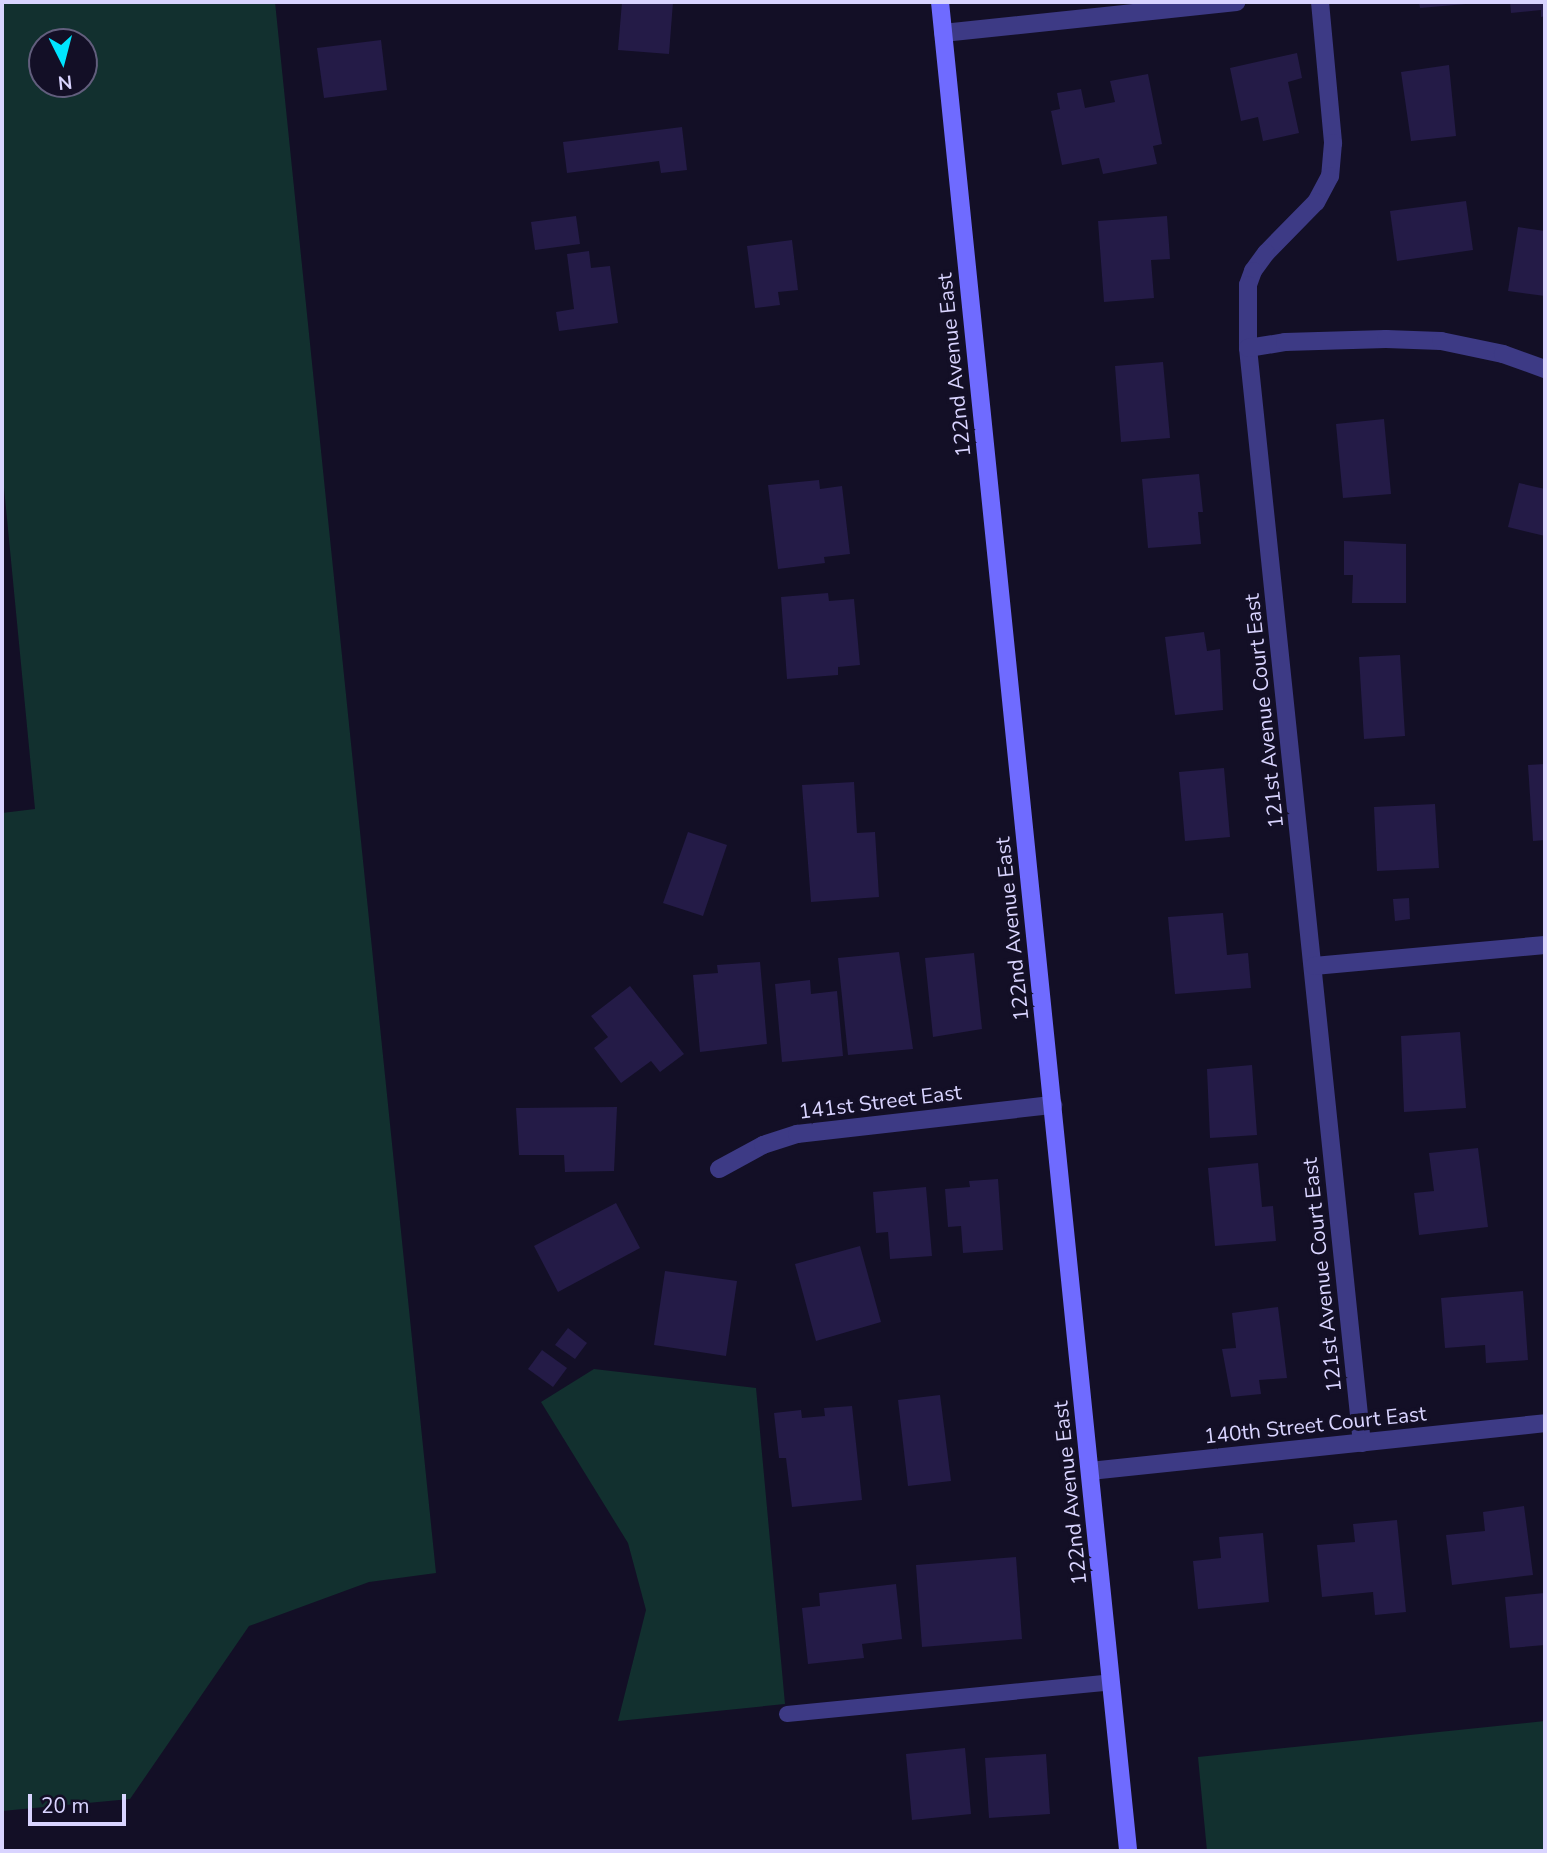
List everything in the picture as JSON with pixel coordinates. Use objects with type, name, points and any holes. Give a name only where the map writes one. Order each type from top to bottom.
[{"type":"main road","name":"122nd Avenue East","points":[[940,2],[1128,1851]]},
{"type":"street","points":[[943,33],[1236,2]]},
{"type":"street","name":"121st Avenue Court East","points":[[1320,2],[1333,143],[1330,176],[1315,202],[1266,253],[1253,271],[1248,285],[1248,348],[1362,1443]]},
{"type":"street","points":[[1248,348],[1285,342],[1373,339],[1441,341],[1503,354],[1545,369]]},
{"type":"street","points":[[1314,965],[1545,945]]},
{"type":"street","name":"141st Street East","points":[[719,1169],[763,1144],[797,1134],[1053,1105]]},
{"type":"street","name":"140th Street Court East","points":[[1090,1471],[1545,1423]]},
{"type":"lane","points":[[787,1714],[1111,1682]]},
{"type":"green space","points":[[2,2],[275,2],[436,1573],[369,1582],[249,1626],[130,1799],[2,1811],[2,813],[35,809],[2,467]]},
{"type":"green space","points":[[594,1369],[756,1388],[785,1704],[618,1721],[646,1610],[628,1543],[541,1402]]},
{"type":"green space","points":[[1545,1721],[1545,1851],[1207,1851],[1198,1757]]},
{"type":"building","points":[[622,2],[673,2],[669,54],[618,50]]},
{"type":"building","points":[[1419,2],[1466,2],[1466,4],[1420,8]]},
{"type":"building","points":[[1510,2],[1545,2],[1545,16],[1541,17],[1541,10],[1511,13]]},
{"type":"building","points":[[381,40],[387,90],[324,98],[317,48]]},
{"type":"building","points":[[1297,53],[1302,78],[1288,82],[1299,133],[1263,141],[1258,117],[1241,121],[1230,68]]},
{"type":"building","points":[[1449,65],[1456,136],[1411,141],[1401,72]]},
{"type":"building","points":[[1148,74],[1162,144],[1153,146],[1157,164],[1103,174],[1099,158],[1062,165],[1051,111],[1060,109],[1057,93],[1081,89],[1085,108],[1115,102],[1110,81]]},
{"type":"building","points":[[682,127],[687,170],[661,173],[659,161],[567,173],[563,142]]},
{"type":"building","points":[[1466,201],[1473,250],[1397,261],[1390,211]]},
{"type":"building","points":[[576,216],[580,244],[535,250],[531,222]]},
{"type":"building","points":[[1167,216],[1170,259],[1151,260],[1154,298],[1104,302],[1098,221]]},
{"type":"building","points":[[1518,227],[1545,231],[1545,296],[1508,291]]},
{"type":"building","points":[[792,240],[798,290],[778,292],[780,305],[755,308],[747,246]]},
{"type":"building","points":[[589,251],[591,268],[610,266],[618,323],[559,331],[556,312],[574,309],[567,254]]},
{"type":"building","points":[[1163,362],[1170,438],[1121,442],[1115,366]]},
{"type":"building","points":[[1384,419],[1391,494],[1343,498],[1336,424]]},
{"type":"building","points":[[1199,474],[1203,512],[1198,512],[1201,544],[1148,548],[1142,479]]},
{"type":"building","points":[[819,480],[820,489],[842,486],[850,554],[824,557],[825,563],[778,569],[768,485]]},
{"type":"building","points":[[1519,483],[1545,489],[1545,536],[1508,527]]},
{"type":"building","points":[[1344,541],[1406,544],[1406,603],[1352,603],[1353,575],[1344,575]]},
{"type":"building","points":[[828,593],[829,601],[854,599],[860,665],[838,667],[838,675],[787,679],[781,597]]},
{"type":"building","points":[[1204,632],[1207,651],[1220,649],[1223,710],[1175,715],[1165,637]]},
{"type":"building","points":[[1400,655],[1405,736],[1364,739],[1359,657]]},
{"type":"building","points":[[1545,764],[1545,840],[1533,841],[1528,765]]},
{"type":"building","points":[[1224,768],[1230,837],[1185,841],[1179,772]]},
{"type":"building","points":[[854,782],[857,833],[875,832],[879,897],[811,902],[802,785]]},
{"type":"building","points":[[1435,804],[1439,868],[1377,871],[1374,807]]},
{"type":"building","points":[[688,832],[727,845],[703,916],[663,903]]},
{"type":"building","points":[[1409,898],[1410,919],[1395,921],[1393,899]]},
{"type":"building","points":[[1223,913],[1227,955],[1248,953],[1251,988],[1175,994],[1168,917]]},
{"type":"building","points":[[899,952],[913,1049],[848,1055],[838,958]]},
{"type":"building","points":[[974,953],[982,1029],[933,1037],[925,958]]},
{"type":"building","points":[[760,962],[767,1044],[700,1052],[693,975],[718,973],[717,965]]},
{"type":"building","points":[[810,980],[811,994],[837,991],[843,1056],[782,1062],[775,984]]},
{"type":"building","points":[[630,986],[684,1054],[660,1072],[651,1061],[621,1083],[594,1048],[608,1037],[591,1016]]},
{"type":"building","points":[[1460,1032],[1466,1108],[1404,1112],[1401,1036]]},
{"type":"building","points":[[1252,1065],[1257,1135],[1210,1138],[1207,1069]]},
{"type":"building","points":[[617,1107],[614,1171],[565,1172],[564,1155],[519,1155],[516,1108]]},
{"type":"building","points":[[1478,1148],[1488,1227],[1419,1235],[1414,1193],[1434,1191],[1429,1153]]},
{"type":"building","points":[[1258,1163],[1262,1207],[1273,1206],[1276,1241],[1215,1246],[1208,1168]]},
{"type":"building","points":[[998,1179],[1003,1250],[963,1253],[961,1226],[948,1227],[945,1189],[970,1187],[969,1181]]},
{"type":"building","points":[[926,1187],[932,1256],[890,1259],[888,1232],[876,1233],[873,1192]]},
{"type":"building","points":[[616,1203],[640,1248],[558,1292],[534,1246]]},
{"type":"building","points":[[860,1246],[881,1322],[816,1341],[795,1264]]},
{"type":"building","points":[[665,1271],[737,1281],[726,1356],[654,1345]]},
{"type":"building","points":[[1523,1291],[1528,1360],[1486,1363],[1485,1345],[1445,1348],[1441,1298]]},
{"type":"building","points":[[1278,1307],[1287,1378],[1259,1380],[1261,1394],[1231,1397],[1222,1349],[1236,1348],[1232,1313]]},
{"type":"building","points":[[568,1328],[587,1343],[575,1359],[555,1345]]},
{"type":"building","points":[[542,1350],[567,1368],[553,1387],[528,1369]]},
{"type":"building","points":[[940,1395],[951,1481],[908,1486],[898,1400]]},
{"type":"building","points":[[852,1406],[862,1500],[792,1507],[786,1458],[779,1458],[774,1413],[801,1410],[802,1418],[825,1416],[824,1408]]},
{"type":"building","points":[[1524,1506],[1533,1575],[1452,1585],[1446,1535],[1485,1531],[1483,1512]]},
{"type":"building","points":[[1397,1520],[1406,1612],[1375,1615],[1373,1592],[1322,1597],[1317,1545],[1355,1542],[1353,1524]]},
{"type":"building","points":[[1263,1533],[1269,1602],[1198,1609],[1193,1561],[1221,1558],[1219,1537]]},
{"type":"building","points":[[1016,1557],[1022,1639],[922,1647],[916,1565]]},
{"type":"building","points":[[896,1584],[902,1639],[862,1644],[864,1658],[808,1664],[802,1608],[820,1606],[819,1593]]},
{"type":"building","points":[[1545,1593],[1545,1645],[1510,1648],[1505,1597]]},
{"type":"building","points":[[965,1748],[971,1814],[912,1820],[906,1754]]},
{"type":"building","points":[[1046,1754],[1050,1814],[989,1818],[985,1758]]}]
